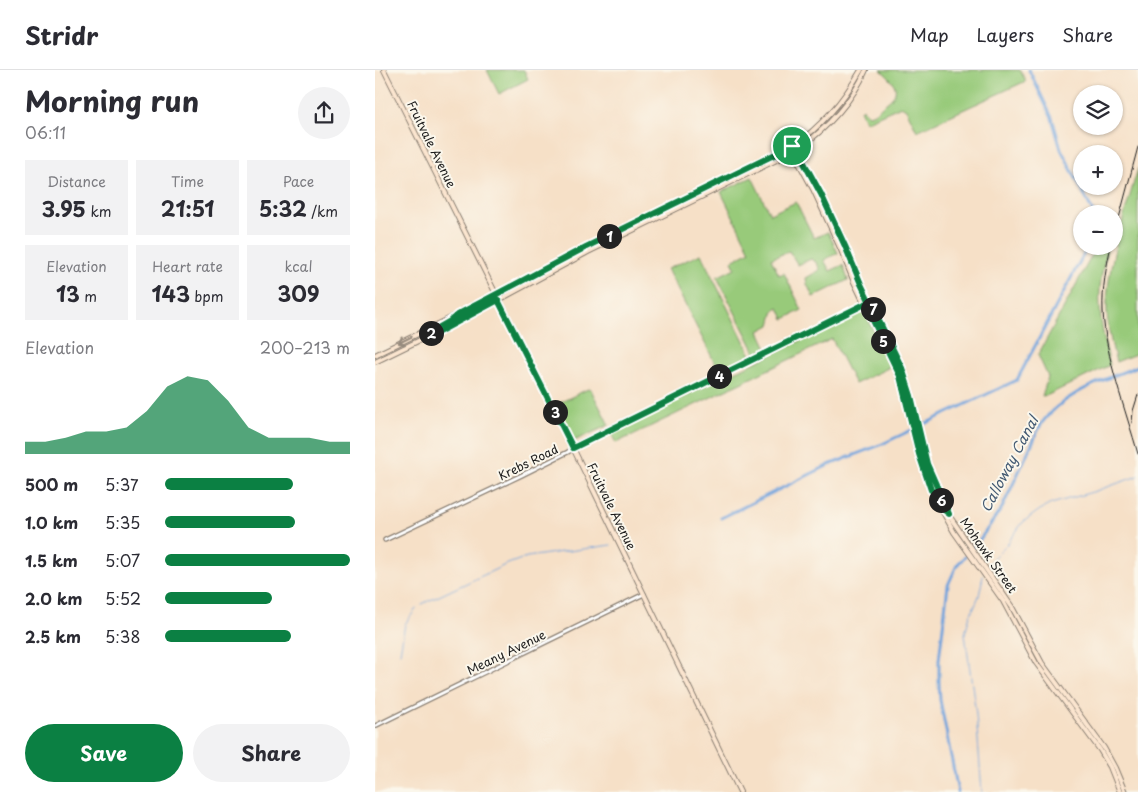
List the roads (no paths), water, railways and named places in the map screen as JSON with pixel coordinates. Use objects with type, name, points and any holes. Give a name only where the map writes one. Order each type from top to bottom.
[{"type":"main road","name":"Fruitvale Avenue","points":[[384,70],[573,448],[739,792]]},
{"type":"main road","points":[[375,355],[792,146],[831,115],[851,89],[861,70]]},
{"type":"main road","points":[[375,362],[431,336],[588,252],[795,151],[824,129],[839,112],[855,91],[866,70]]},
{"type":"main road","points":[[792,146],[821,194],[861,284],[902,368],[911,399],[914,423]]},
{"type":"main road","points":[[795,151],[896,368],[914,423],[919,454],[931,490],[936,494],[944,510],[949,514]]},
{"type":"main road","points":[[731,182],[755,168],[756,164]]},
{"type":"main road","points":[[655,220],[658,215],[675,207],[679,202]]},
{"type":"main road","points":[[533,281],[556,263]]},
{"type":"main road","points":[[865,304],[870,308],[887,339]]},
{"type":"main road","points":[[431,336],[431,332],[457,315]]},
{"type":"main road","points":[[896,368],[901,372],[911,399]]},
{"type":"main road","name":"Mohawk Street","points":[[916,430],[934,485],[967,547]]},
{"type":"main road","points":[[919,454],[931,483],[934,485]]},
{"type":"main road","name":"Mohawk Street","points":[[931,490],[949,524],[1012,607],[1042,663],[1104,748],[1125,792]]},
{"type":"main road","name":"Mohawk Street","points":[[971,552],[1003,601],[1036,663],[1100,750],[1110,767],[1120,792]]},
{"type":"street","name":"Krebs Road","points":[[385,540],[522,475],[865,304]]},
{"type":"street","name":"Meany Avenue","points":[[375,726],[643,594]]},
{"type":"waterway","points":[[1029,70],[1052,118],[1061,149],[1089,205]]},
{"type":"waterway","points":[[721,518],[829,465],[880,445],[1017,380],[1083,255]]},
{"type":"waterway","name":"Calloway Canal","points":[[958,792],[940,700],[939,683],[939,660],[948,585],[957,565],[978,542],[1002,508],[1041,424],[1050,413],[1072,396],[1098,382],[1138,366]]},
{"type":"waterway","points":[[984,573],[994,557],[1007,544],[1023,522],[1040,510],[1051,504],[1138,476]]},
{"type":"waterway","points":[[422,604],[505,565],[527,557],[611,545]]},
{"type":"waterway","points":[[982,792],[976,714],[965,634],[969,618],[979,596],[983,576]]},
{"type":"waterway","points":[[400,653],[405,624],[416,609]]},
{"type":"railway","points":[[1123,205],[1138,147]]},
{"type":"railway","points":[[1109,255],[1103,295],[1105,328],[1112,365],[1138,454]]},
{"type":"railway","points":[[1132,423],[1133,411],[1138,395]]}]
